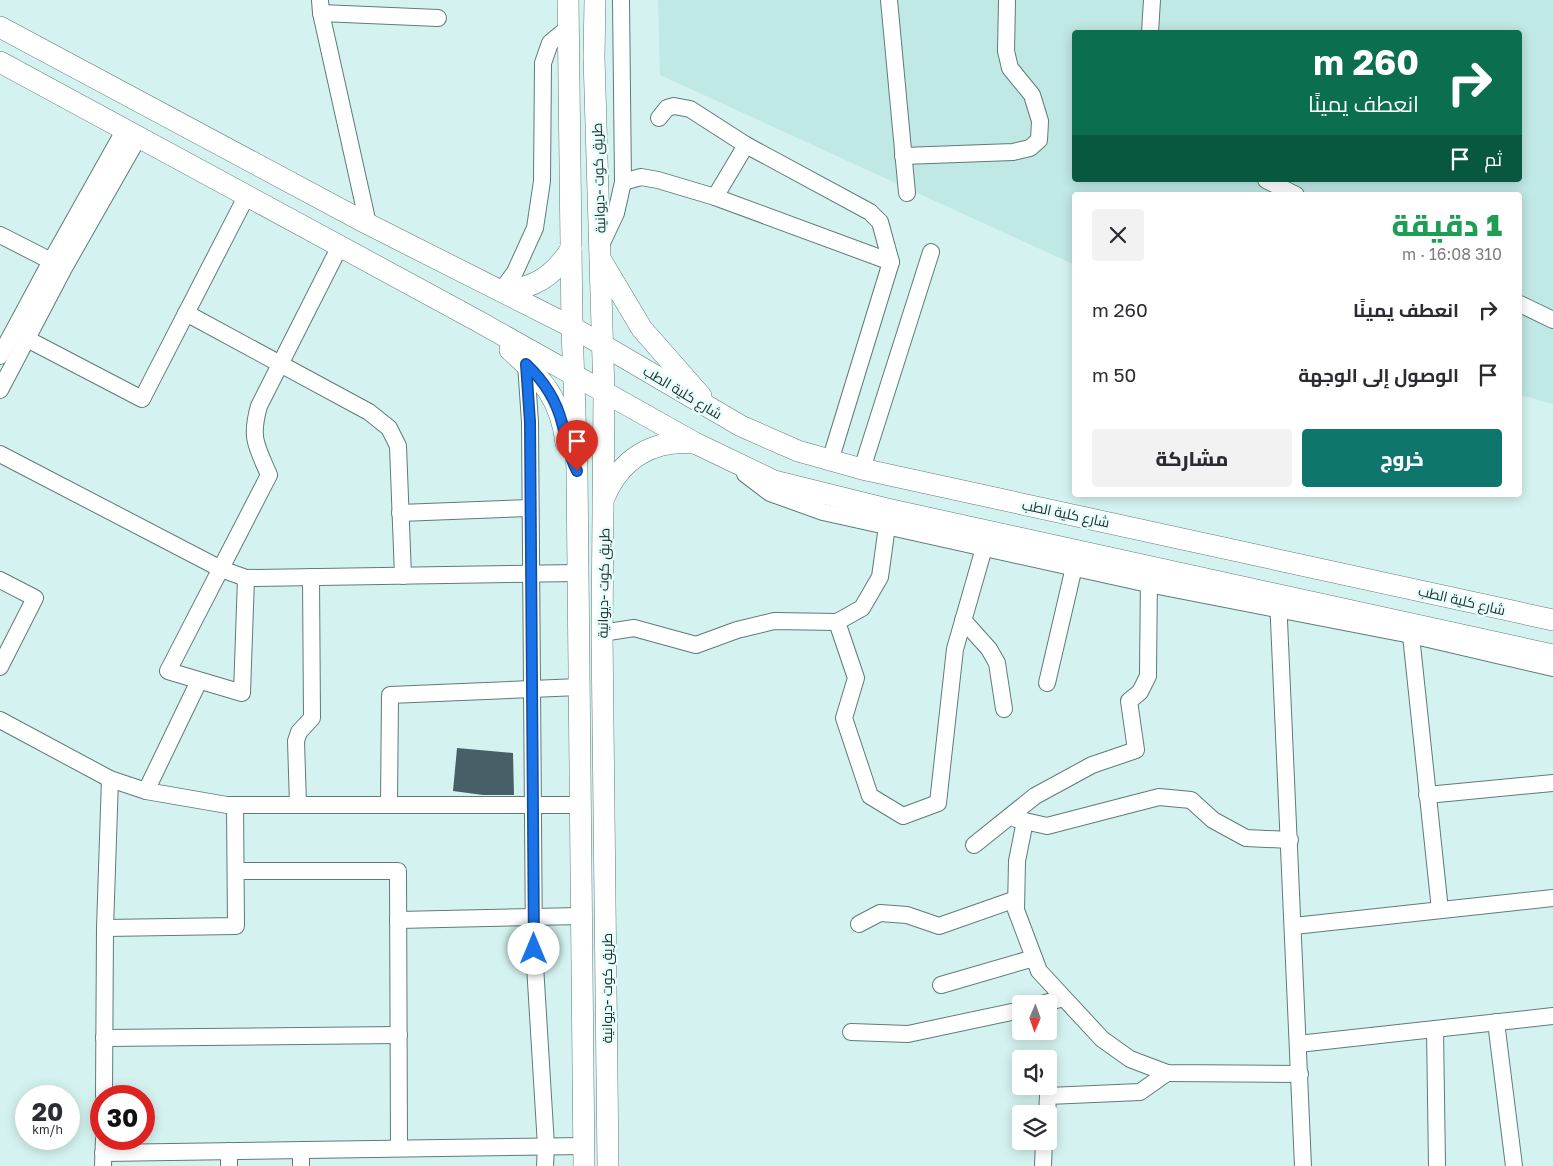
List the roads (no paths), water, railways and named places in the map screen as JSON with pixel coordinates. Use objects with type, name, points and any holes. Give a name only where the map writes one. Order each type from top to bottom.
[{"type":"main road","name":"طريق كوت -ديوانية","points":[[568,0],[572,327],[577,471],[584,1156]]},
{"type":"main road","name":"طريق كوت -ديوانية","points":[[595,0],[594,57],[604,394],[605,496],[602,633],[608,1166]]},
{"type":"main road","name":"شارع كلية الطب","points":[[0,27],[368,224],[572,327],[716,413],[768,439],[830,462],[1553,620]]},
{"type":"main road","points":[[0,62],[131,134],[218,178],[476,320],[604,394],[751,472],[804,490],[1049,544],[1149,575],[1410,629],[1553,655]]},
{"type":"main road","points":[[50,88],[65,62]]},
{"type":"main road","points":[[218,178],[233,152]]},
{"type":"main road","points":[[501,291],[518,290],[534,285],[549,276],[562,264],[571,249]]},
{"type":"main road","points":[[601,253],[642,329],[716,413]]},
{"type":"main road","points":[[476,320],[544,382],[552,395],[562,422],[568,452],[577,471]]},
{"type":"main road","points":[[605,496],[616,474],[635,456],[658,445],[683,442],[695,443]]},
{"type":"main road","points":[[1049,544],[1054,510]]},
{"type":"street","points":[[601,253],[616,213],[624,182],[621,0]]},
{"type":"street","points":[[889,0],[907,193]]},
{"type":"street","points":[[903,156],[1013,152],[1030,148],[1039,140],[1040,121],[1032,95],[1010,68],[1006,51],[1007,0]]},
{"type":"street","points":[[1150,30],[1152,0]]},
{"type":"street","points":[[368,224],[320,7],[438,18]]},
{"type":"street","points":[[501,291],[519,265],[535,228],[542,181],[543,63],[550,43],[568,28]]},
{"type":"street","points":[[659,118],[667,108],[674,106],[690,109],[746,145],[870,212],[880,222],[891,262],[830,462]]},
{"type":"street","points":[[0,356],[50,261],[131,134]]},
{"type":"street","points":[[0,390],[131,134]]},
{"type":"street","points":[[715,197],[746,145]]},
{"type":"street","points":[[624,182],[641,177],[715,197],[891,262]]},
{"type":"street","points":[[1270,182],[1290,192]]},
{"type":"street","points":[[27,339],[142,398],[247,195]]},
{"type":"street","points":[[0,235],[50,261]]},
{"type":"street","points":[[246,578],[242,693],[168,672],[269,475],[254,442],[254,425],[258,406],[340,246]]},
{"type":"street","points":[[862,469],[931,252]]},
{"type":"street","points":[[1522,305],[1553,320]]},
{"type":"street","points":[[186,313],[369,412],[389,428],[398,446],[403,576]]},
{"type":"street","points":[[526,364],[530,422],[534,918],[546,1146],[544,1166]]},
{"type":"street","points":[[0,454],[221,569],[246,578],[578,573]]},
{"type":"street","points":[[724,458],[770,493],[823,512],[1074,567],[1149,575],[1148,676],[1140,692],[1129,701],[1136,750],[1092,765],[1035,796],[974,845]]},
{"type":"street","points":[[400,513],[530,508]]},
{"type":"street","points":[[602,633],[634,628],[696,645],[737,630],[774,621],[837,622],[862,608],[880,577],[887,526]]},
{"type":"street","points":[[837,622],[856,678],[844,718],[870,796],[902,816],[938,802],[955,649],[984,548]]},
{"type":"street","points":[[1046,683],[1074,567]]},
{"type":"street","points":[[298,804],[296,741],[300,732],[312,718],[311,577]]},
{"type":"street","points":[[0,580],[35,598],[0,667]]},
{"type":"street","points":[[1278,601],[1294,926],[1303,1166]]},
{"type":"street","points":[[964,620],[989,649],[997,663],[1004,708]]},
{"type":"street","points":[[1440,910],[1410,629],[1553,668]]},
{"type":"street","points":[[146,790],[199,681]]},
{"type":"street","points":[[389,804],[390,695],[579,687]]},
{"type":"street","points":[[0,720],[110,779],[146,790],[235,805],[580,805]]},
{"type":"street","points":[[104,1085],[105,928],[110,779]]},
{"type":"street","points":[[1427,795],[1553,783]]},
{"type":"street","points":[[1008,818],[1047,826],[1159,797],[1175,798],[1191,800],[1213,820],[1246,838],[1290,840]]},
{"type":"street","points":[[105,928],[236,926],[235,805]]},
{"type":"street","points":[[1025,821],[1017,861],[1016,910],[1039,971],[1102,1039],[1130,1058],[1167,1074],[1300,1074]]},
{"type":"street","points":[[236,871],[398,871],[399,1148]]},
{"type":"street","points":[[1294,926],[1553,898]]},
{"type":"street","points":[[859,924],[880,913],[907,915],[939,926],[1016,899]]},
{"type":"street","points":[[398,920],[581,916]]},
{"type":"street","points":[[941,985],[1034,958]]},
{"type":"street","points":[[1058,999],[1063,998]]},
{"type":"street","points":[[851,1032],[908,1034],[1012,1012]]},
{"type":"street","points":[[1298,1044],[1553,1016]]},
{"type":"street","points":[[1496,1022],[1514,1166]]},
{"type":"street","points":[[1435,1029],[1437,1166]]},
{"type":"street","points":[[104,1038],[399,1035]]},
{"type":"street","points":[[1048,1105],[1048,1096],[1140,1092],[1167,1074]]},
{"type":"street","points":[[103,1152],[229,1158],[301,1158],[399,1148],[546,1146],[584,1156]]},
{"type":"street","points":[[1042,1166],[1043,1150]]}]
